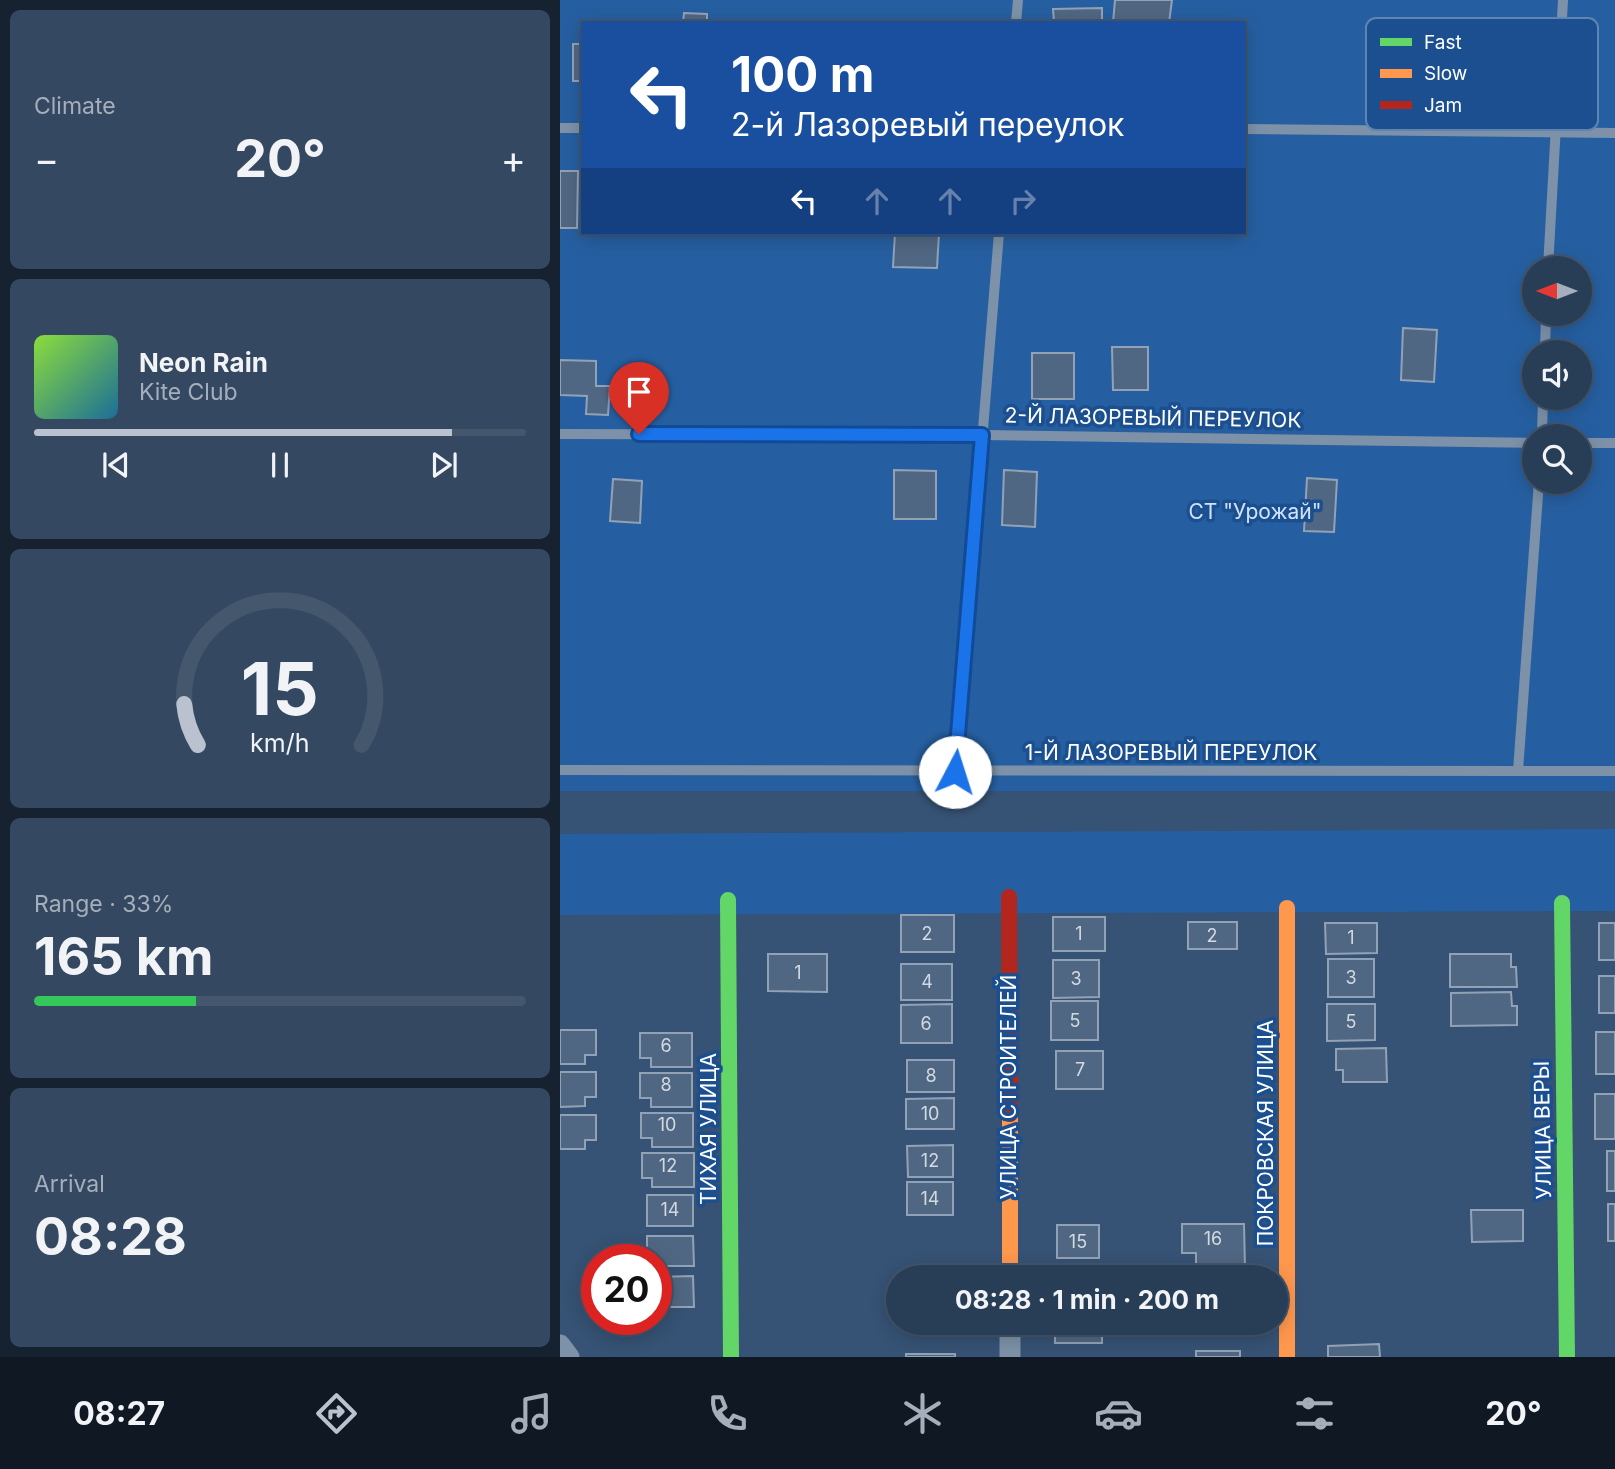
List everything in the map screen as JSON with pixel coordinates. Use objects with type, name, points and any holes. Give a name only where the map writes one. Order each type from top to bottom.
[{"type":"street","name":"УЛИЦА СТРОИТЕЛЕЙ","points":[[1009,897],[1010,1265]]},
{"type":"street","name":"ТИХАЯ УЛИЦА","points":[[728,900],[731,1357]]},
{"type":"street","name":"УЛИЦА ВЕРЫ","points":[[1562,903],[1567,1357]]},
{"type":"street","name":"ПОКРОВСКАЯ УЛИЦА","points":[[1287,908],[1287,1357]]},
{"type":"street","points":[[1010,1335],[1010,1357]]},
{"type":"street","points":[[560,1345],[569,1357]]},
{"type":"lane","points":[[1016,21],[1018,0]]},
{"type":"lane","points":[[1562,18],[1563,0]]},
{"type":"lane","points":[[560,128],[581,128]]},
{"type":"lane","points":[[1246,129],[1615,133]]},
{"type":"lane","points":[[1548,256],[1553,130]]},
{"type":"lane","points":[[955,772],[999,235]]},
{"type":"lane","name":"2-Й ЛАЗОРЕВЫЙ ПЕРЕУЛОК","points":[[560,434],[982,435],[1522,443]]},
{"type":"lane","points":[[1592,443],[1615,443]]},
{"type":"lane","points":[[1518,771],[1537,494]]},
{"type":"lane","name":"1-Й ЛАЗОРЕВЫЙ ПЕРЕУЛОК","points":[[560,770],[1615,771]]},
{"type":"green space","name":"СТ \"Урожай\"","points":[[560,0],[1615,0],[1615,791],[560,791]]},
{"type":"green space","points":[[1615,829],[1615,911],[560,915],[560,834]]},
{"type":"building","points":[[1115,0],[1172,0],[1169,21],[1113,21]]},
{"type":"building","points":[[1102,8],[1102,21],[1054,21],[1053,9]]},
{"type":"building","points":[[684,13],[707,14],[707,21],[683,21]]},
{"type":"building","points":[[573,44],[581,44],[581,81],[573,81]]},
{"type":"building","points":[[560,171],[578,171],[577,228],[560,228]]},
{"type":"building","points":[[895,235],[939,235],[937,268],[893,267]]},
{"type":"building","points":[[1403,328],[1437,330],[1434,382],[1401,380]]},
{"type":"building","points":[[1112,347],[1148,347],[1148,390],[1113,390]]},
{"type":"building","points":[[1032,353],[1074,353],[1074,399],[1032,399]]},
{"type":"building","points":[[560,360],[596,361],[596,386],[610,386],[608,415],[586,414],[587,396],[560,395]]},
{"type":"building","points":[[894,470],[936,471],[936,519],[894,519]]},
{"type":"building","points":[[1004,470],[1037,472],[1035,527],[1002,525]]},
{"type":"building","points":[[1307,478],[1337,480],[1334,532],[1304,531]]},
{"type":"building","points":[[613,479],[642,481],[640,523],[610,521]]},
{"type":"building","points":[[901,915],[954,915],[954,952],[901,952]]},
{"type":"building","points":[[1053,917],[1105,917],[1105,951],[1053,951]]},
{"type":"building","points":[[1188,922],[1237,922],[1237,949],[1188,949]]},
{"type":"building","points":[[1325,923],[1377,923],[1377,953],[1326,954]]},
{"type":"building","points":[[1599,923],[1615,923],[1615,960],[1599,960]]},
{"type":"building","points":[[768,954],[827,954],[827,992],[768,991]]},
{"type":"building","points":[[1450,954],[1511,954],[1511,967],[1516,967],[1517,987],[1450,987]]},
{"type":"building","points":[[1328,959],[1374,959],[1374,997],[1328,997]]},
{"type":"building","points":[[1053,960],[1099,960],[1099,997],[1053,998]]},
{"type":"building","points":[[901,964],[952,964],[952,1000],[901,1000]]},
{"type":"building","points":[[1599,976],[1615,976],[1615,1013],[1599,1013]]},
{"type":"building","points":[[1511,992],[1512,1006],[1517,1006],[1517,1025],[1451,1026],[1451,993]]},
{"type":"building","points":[[1051,1001],[1098,1001],[1098,1040],[1051,1040]]},
{"type":"building","points":[[952,1004],[952,1043],[901,1043],[901,1005]]},
{"type":"building","points":[[1327,1004],[1375,1004],[1375,1040],[1327,1041]]},
{"type":"building","points":[[560,1030],[596,1030],[596,1055],[585,1055],[585,1064],[560,1064]]},
{"type":"building","points":[[1596,1032],[1615,1032],[1615,1074],[1596,1074]]},
{"type":"building","points":[[640,1033],[692,1033],[692,1067],[651,1067],[651,1058],[640,1058]]},
{"type":"building","points":[[1386,1048],[1387,1082],[1343,1082],[1343,1070],[1336,1070],[1336,1049]]},
{"type":"building","points":[[1056,1051],[1103,1051],[1103,1089],[1056,1089]]},
{"type":"building","points":[[907,1060],[954,1060],[954,1092],[907,1092]]},
{"type":"building","points":[[560,1072],[596,1072],[596,1097],[585,1097],[585,1106],[560,1107]]},
{"type":"building","points":[[640,1073],[692,1073],[692,1107],[651,1107],[651,1098],[640,1098]]},
{"type":"building","points":[[1595,1094],[1615,1094],[1615,1139],[1595,1139]]},
{"type":"building","points":[[954,1098],[954,1129],[906,1129],[906,1099]]},
{"type":"building","points":[[641,1113],[693,1113],[693,1147],[652,1147],[652,1138],[641,1138]]},
{"type":"building","points":[[560,1115],[596,1115],[596,1140],[585,1140],[585,1149],[560,1149]]},
{"type":"building","points":[[953,1145],[953,1177],[908,1177],[907,1146]]},
{"type":"building","points":[[1607,1151],[1615,1151],[1615,1191],[1607,1191]]},
{"type":"building","points":[[642,1153],[694,1153],[694,1187],[652,1187],[652,1178],[642,1178]]},
{"type":"building","points":[[907,1182],[953,1182],[953,1215],[907,1215]]},
{"type":"building","points":[[647,1195],[693,1195],[693,1226],[647,1226]]},
{"type":"building","points":[[1608,1204],[1615,1204],[1615,1241],[1608,1241]]},
{"type":"building","points":[[1471,1210],[1523,1210],[1523,1241],[1472,1242]]},
{"type":"building","points":[[1182,1224],[1244,1224],[1245,1265],[1196,1265],[1196,1253],[1182,1253]]},
{"type":"building","points":[[1057,1225],[1099,1225],[1099,1258],[1057,1258]]},
{"type":"building","points":[[647,1236],[693,1236],[694,1266],[672,1266],[672,1244],[647,1244]]},
{"type":"building","points":[[693,1276],[694,1307],[672,1307],[672,1277]]},
{"type":"building","points":[[1055,1335],[1102,1335],[1102,1343],[1055,1343]]},
{"type":"building","points":[[1379,1344],[1380,1357],[1328,1357],[1328,1346]]},
{"type":"building","points":[[1196,1351],[1240,1351],[1240,1357],[1196,1357]]},
{"type":"building","points":[[906,1354],[955,1354],[955,1357],[906,1357]]},
{"type":"traffic: fast","points":[[728,900],[731,1357]]},
{"type":"traffic: fast","points":[[1562,903],[1567,1357]]},
{"type":"traffic: slow","points":[[1287,908],[1287,1357]]},
{"type":"traffic: slow","points":[[1010,1114],[1010,1265]]},
{"type":"traffic: jam","points":[[1009,897],[1010,1114]]},
{"type":"route","points":[[639,434],[982,435],[955,772]]}]
